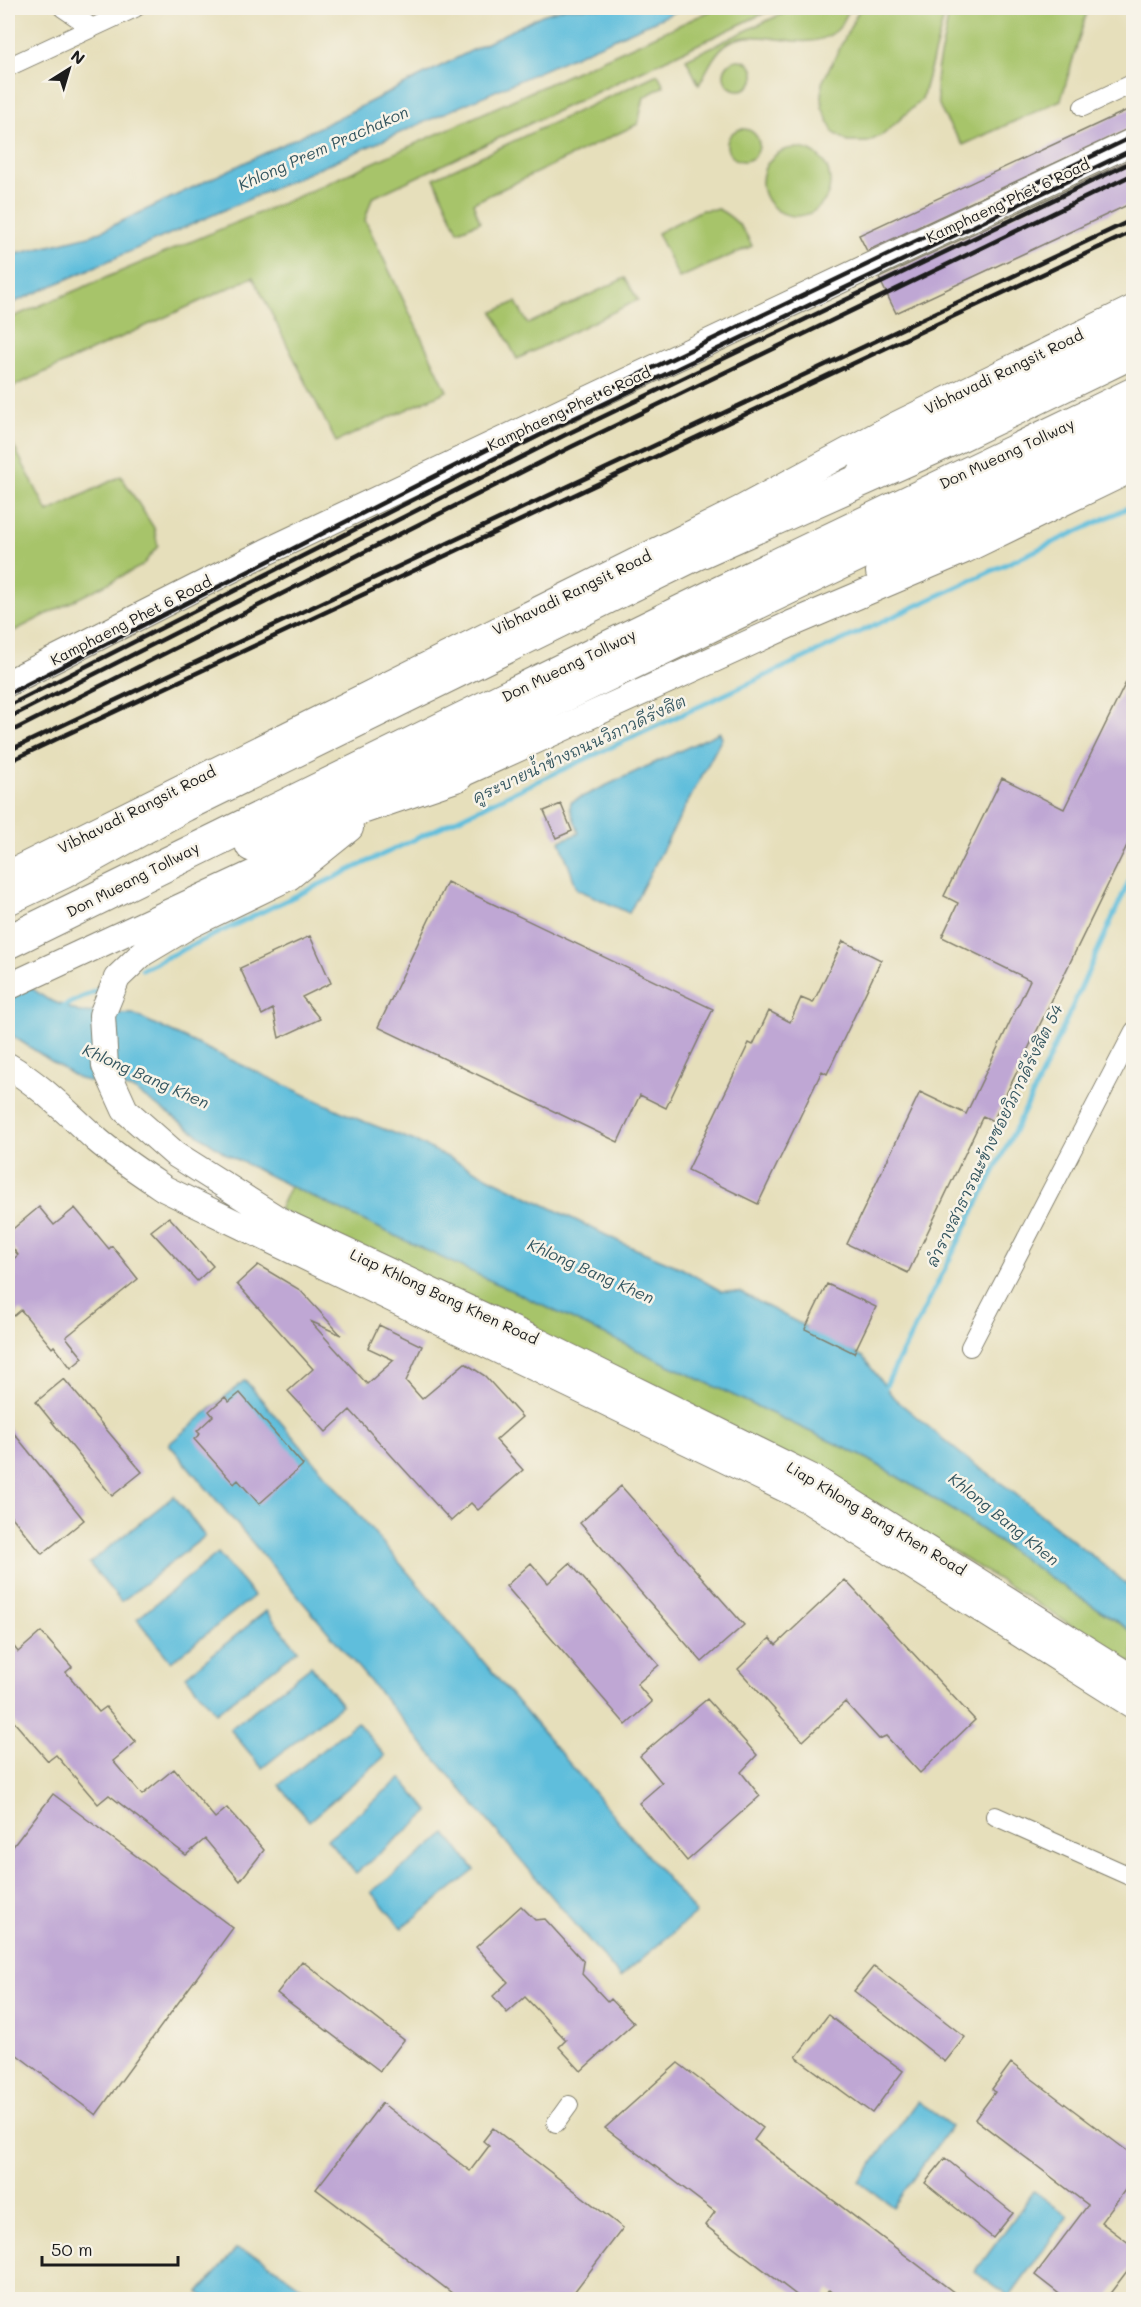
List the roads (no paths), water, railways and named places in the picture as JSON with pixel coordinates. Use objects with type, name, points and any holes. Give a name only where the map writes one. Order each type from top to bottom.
[{"type":"highway","name":"Vibhavadi Rangsit Road","points":[[8,898],[63,872],[184,805],[693,555],[933,448],[1134,351]]},
{"type":"highway","name":"Don Mueang Tollway","points":[[8,912],[75,880],[234,793],[684,581],[913,469],[1134,365]]},
{"type":"highway","name":"Don Mueang Tollway","points":[[13,964],[677,613],[1134,394]]},
{"type":"highway","points":[[13,964],[252,845],[1134,422]]},
{"type":"highway","points":[[184,805],[325,715]]},
{"type":"highway","points":[[252,845],[457,775]]},
{"type":"main road","name":"Kamphaeng Phet 6 Road","points":[[8,684],[266,552],[1134,141]]},
{"type":"main road","name":"Vibhavadi Rangsit Road","points":[[8,874],[741,509],[894,426],[1134,308]]},
{"type":"main road","points":[[741,509],[907,441],[1134,328]]},
{"type":"main road","points":[[791,624],[955,527],[1134,445]]},
{"type":"main road","points":[[13,964],[350,828],[457,775],[791,624],[965,550],[1134,468]]},
{"type":"main road","name":"Liap Khlong Bang Khen Road","points":[[350,828],[289,877],[190,925],[143,953],[117,978],[102,1015],[105,1066],[125,1110],[176,1154],[281,1221],[532,1339],[817,1480],[1134,1679]]},
{"type":"main road","name":"Liap Khlong Bang Khen Road","points":[[8,1066],[44,1091],[98,1140],[131,1166],[165,1189],[806,1499],[1134,1706]]},
{"type":"street","points":[[63,8],[91,27]]},
{"type":"street","points":[[8,67],[135,8]]},
{"type":"street","points":[[1083,107],[1134,83]]},
{"type":"street","points":[[970,1347],[1134,1031]]},
{"type":"street","points":[[995,1816],[1134,1878]]},
{"type":"street","points":[[556,2123],[569,2105]]},
{"type":"water","name":"Khlong Prem Prachakon","points":[[565,8],[684,8],[8,305],[8,258],[93,235],[336,119],[542,15]]},
{"type":"water","points":[[720,732],[722,738],[629,913],[577,889],[560,841],[579,833],[570,808],[571,802]]},
{"type":"water","name":"Khlong Bang Khen","points":[[8,971],[47,999],[79,1012],[133,1014],[355,1118],[417,1142],[622,1243],[681,1268],[721,1291],[740,1292],[863,1357],[894,1398],[967,1459],[1008,1488],[1133,1589],[1133,1632],[956,1512],[868,1459],[228,1155],[134,1090],[79,1079],[8,1033]]},
{"type":"water","points":[[245,1380],[696,1913],[620,1977],[169,1444]]},
{"type":"water","points":[[174,1496],[205,1536],[121,1602],[89,1563]]},
{"type":"water","points":[[218,1553],[254,1596],[171,1662],[137,1619]]},
{"type":"water","points":[[266,1611],[298,1650],[216,1713],[186,1676]]},
{"type":"water","points":[[311,1666],[342,1705],[262,1768],[230,1729]]},
{"type":"water","points":[[357,1722],[385,1756],[309,1821],[279,1785]]},
{"type":"water","points":[[401,1778],[429,1812],[356,1873],[327,1839]]},
{"type":"water","points":[[446,1834],[475,1870],[402,1928],[371,1892]]},
{"type":"water","points":[[917,2101],[951,2126],[893,2207],[859,2182]]},
{"type":"water","points":[[1034,2191],[1068,2216],[1009,2297],[975,2272]]},
{"type":"water","points":[[236,2249],[261,2258],[319,2299],[207,2299],[199,2293]]},
{"type":"waterway","name":"คูระบายน้ำข้างถนนวิภาวดีรังสิต","points":[[142,969],[510,794],[1134,505]]},
{"type":"waterway","name":"ลำรางสาธารณะข้างซอยวิภาวดีรังสิต 54","points":[[883,1391],[1033,1094],[1134,870]]},
{"type":"waterway","name":"คูระบายน้ำข้างถนนวิภาวดีรังสิต","points":[[58,1009],[104,987]]},
{"type":"railway","points":[[8,694],[555,415],[1134,136]]},
{"type":"railway","points":[[8,706],[560,425],[1134,149]]},
{"type":"railway","points":[[8,718],[565,435],[1134,161]]},
{"type":"railway","points":[[8,733],[571,447],[1134,174]]},
{"type":"railway","points":[[8,751],[1134,219]]},
{"type":"railway","points":[[8,762],[1134,231]]}]
